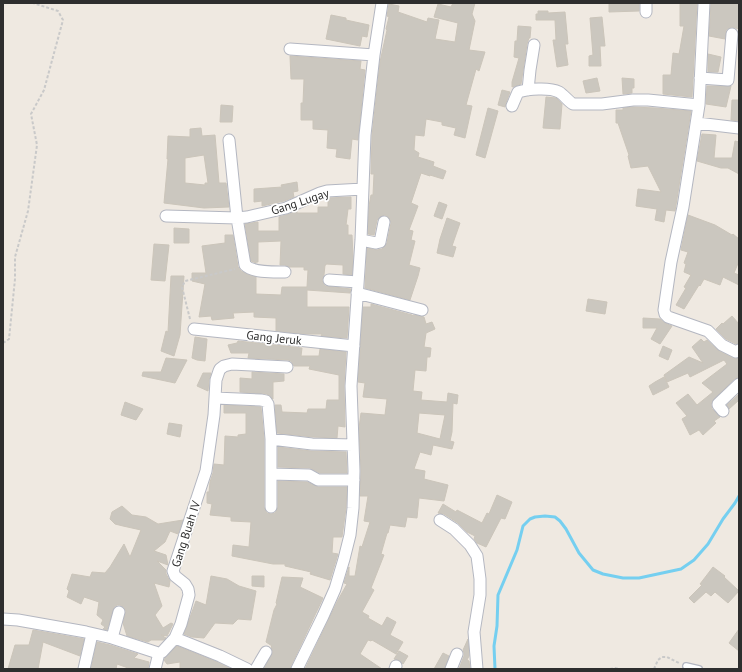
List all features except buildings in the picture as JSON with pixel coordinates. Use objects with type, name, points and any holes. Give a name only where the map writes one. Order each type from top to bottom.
[{"type":"street","points":[[297,669],[335,589],[350,535],[354,508],[351,386],[361,240],[365,135],[374,55],[382,3]]},
{"type":"street","points":[[704,3],[697,123],[683,207],[671,262],[664,310],[668,317],[708,332],[725,347],[736,352],[739,350]]},
{"type":"street","points":[[700,78],[728,80],[732,34]]},
{"type":"street","points":[[528,90],[534,45]]},
{"type":"street","points":[[290,49],[374,55]]},
{"type":"street","points":[[512,106],[517,92],[549,89],[557,91],[573,104],[602,104],[634,100],[648,100],[699,106]]},
{"type":"street","points":[[697,123],[739,128]]},
{"type":"street","points":[[230,140],[244,261],[247,267],[254,270],[285,272]]},
{"type":"street","name":"Gang Lugay","points":[[166,216],[247,217],[286,208],[320,193],[363,189]]},
{"type":"street","points":[[361,240],[376,243],[380,242],[384,222]]},
{"type":"street","points":[[329,280],[358,288],[422,310]]},
{"type":"street","name":"Gang Jeruk","points":[[194,329],[354,346]]},
{"type":"street","points":[[271,507],[271,438],[268,404],[266,401],[261,400],[215,398],[216,380],[219,371],[224,366],[232,364],[287,367]]},
{"type":"street","points":[[723,411],[718,404],[739,384]]},
{"type":"street","name":"Gang Buah IV","points":[[175,638],[181,624],[189,592],[185,584],[175,576],[173,571],[206,472],[215,398]]},
{"type":"street","points":[[271,438],[312,444],[353,445]]},
{"type":"street","points":[[271,474],[309,475],[318,480],[354,480]]},
{"type":"street","points":[[440,520],[454,529],[470,545],[477,556],[480,578],[480,595],[474,632],[477,669]]},
{"type":"street","points":[[112,638],[119,612]]},
{"type":"street","points":[[3,620],[18,620],[112,638],[159,653]]},
{"type":"street","points":[[84,669],[92,634]]},
{"type":"street","points":[[155,669],[159,653],[162,652],[175,638],[214,653],[246,669]]},
{"type":"street","points":[[256,669],[266,652]]},
{"type":"street","points":[[450,669],[457,654]]},
{"type":"lane","points":[[686,666],[699,669]]},
{"type":"path","points":[[3,343],[9,339],[16,279],[16,257],[28,211],[37,145],[31,114],[44,90],[63,20],[58,11],[33,3]]},
{"type":"path","points":[[194,329],[182,287],[185,281],[247,267]]},
{"type":"path","points":[[654,669],[658,660],[662,657],[667,657],[686,666]]},
{"type":"path","points":[[610,669],[619,669]]},
{"type":"waterway","points":[[495,669],[494,646],[497,626],[498,595],[517,550],[523,526],[530,519],[545,516],[555,517],[560,521],[579,553],[593,570],[603,574],[623,578],[639,578],[681,569],[694,560],[708,544],[739,496]]}]
